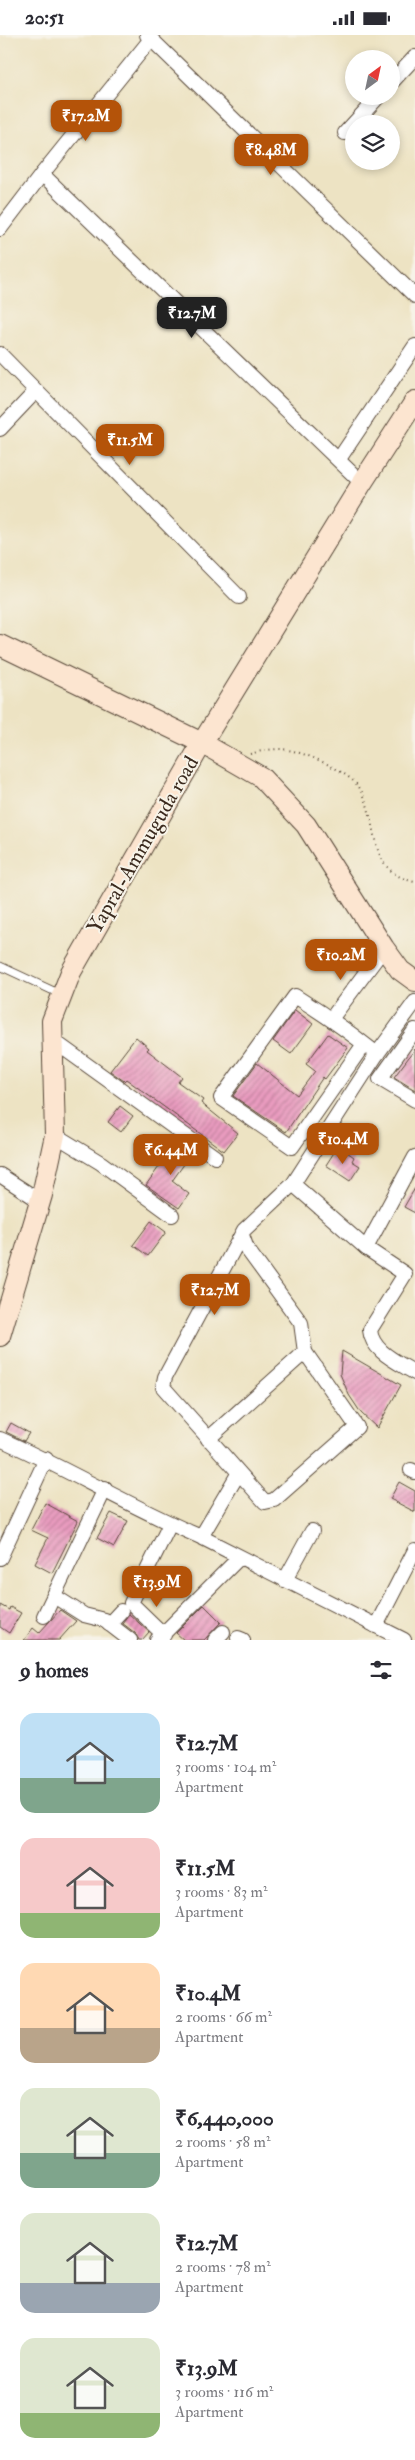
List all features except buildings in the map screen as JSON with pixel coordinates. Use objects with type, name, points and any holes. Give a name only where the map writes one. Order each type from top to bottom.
[{"type":"main road","name":"Yapral-Ammuguda road","points":[[0,1336],[3,1313],[40,1201],[55,1135],[52,1021],[71,972],[202,743],[362,483],[415,401]]},
{"type":"main road","points":[[0,645],[202,743],[261,777],[306,825],[384,948],[400,970],[415,981]]},
{"type":"street","points":[[0,229],[149,37],[415,296]]},
{"type":"street","points":[[400,73],[415,57]]},
{"type":"street","points":[[362,115],[371,105]]},
{"type":"street","points":[[42,174],[362,483]]},
{"type":"street","points":[[339,459],[415,346]]},
{"type":"street","points":[[0,354],[239,597]]},
{"type":"street","points":[[0,429],[36,391]]},
{"type":"street","points":[[331,1019],[384,948]]},
{"type":"street","points":[[364,1044],[292,1147],[221,1098],[295,996],[331,1019],[364,1044],[377,1054]]},
{"type":"street","points":[[242,1235],[248,1249],[301,1323],[305,1352],[358,1427],[274,1500],[265,1502],[238,1474],[163,1387],[166,1377],[244,1230],[293,1184],[377,1054],[415,1002]]},
{"type":"street","points":[[402,1020],[415,1029],[380,1079],[415,1100]]},
{"type":"street","points":[[51,1039],[215,1157]]},
{"type":"street","points":[[55,1135],[101,1163],[172,1215]]},
{"type":"street","points":[[366,1248],[415,1157]]},
{"type":"street","points":[[0,1175],[40,1201]]},
{"type":"street","points":[[293,1184],[366,1248],[410,1277],[370,1330],[371,1340],[377,1348],[415,1373]]},
{"type":"street","points":[[208,1439],[305,1352]]},
{"type":"street","points":[[0,1439],[46,1459],[170,1524],[201,1537],[404,1640]]},
{"type":"street","points":[[0,1558],[46,1459]]},
{"type":"street","points":[[201,1537],[238,1474]]},
{"type":"street","points":[[44,1616],[105,1489]]},
{"type":"street","points":[[170,1524],[130,1603],[160,1638],[239,1557]]},
{"type":"street","points":[[285,1580],[312,1531]]},
{"type":"street","points":[[376,1626],[415,1550]]},
{"type":"street","points":[[54,1596],[84,1615],[104,1620],[130,1640]]},
{"type":"street","points":[[109,1624],[121,1611]]},
{"type":"lane","points":[[0,966],[62,995]]},
{"type":"path","points":[[230,759],[264,750],[282,749],[306,754],[344,775],[359,788],[369,807],[378,855],[391,872],[415,882]]}]
